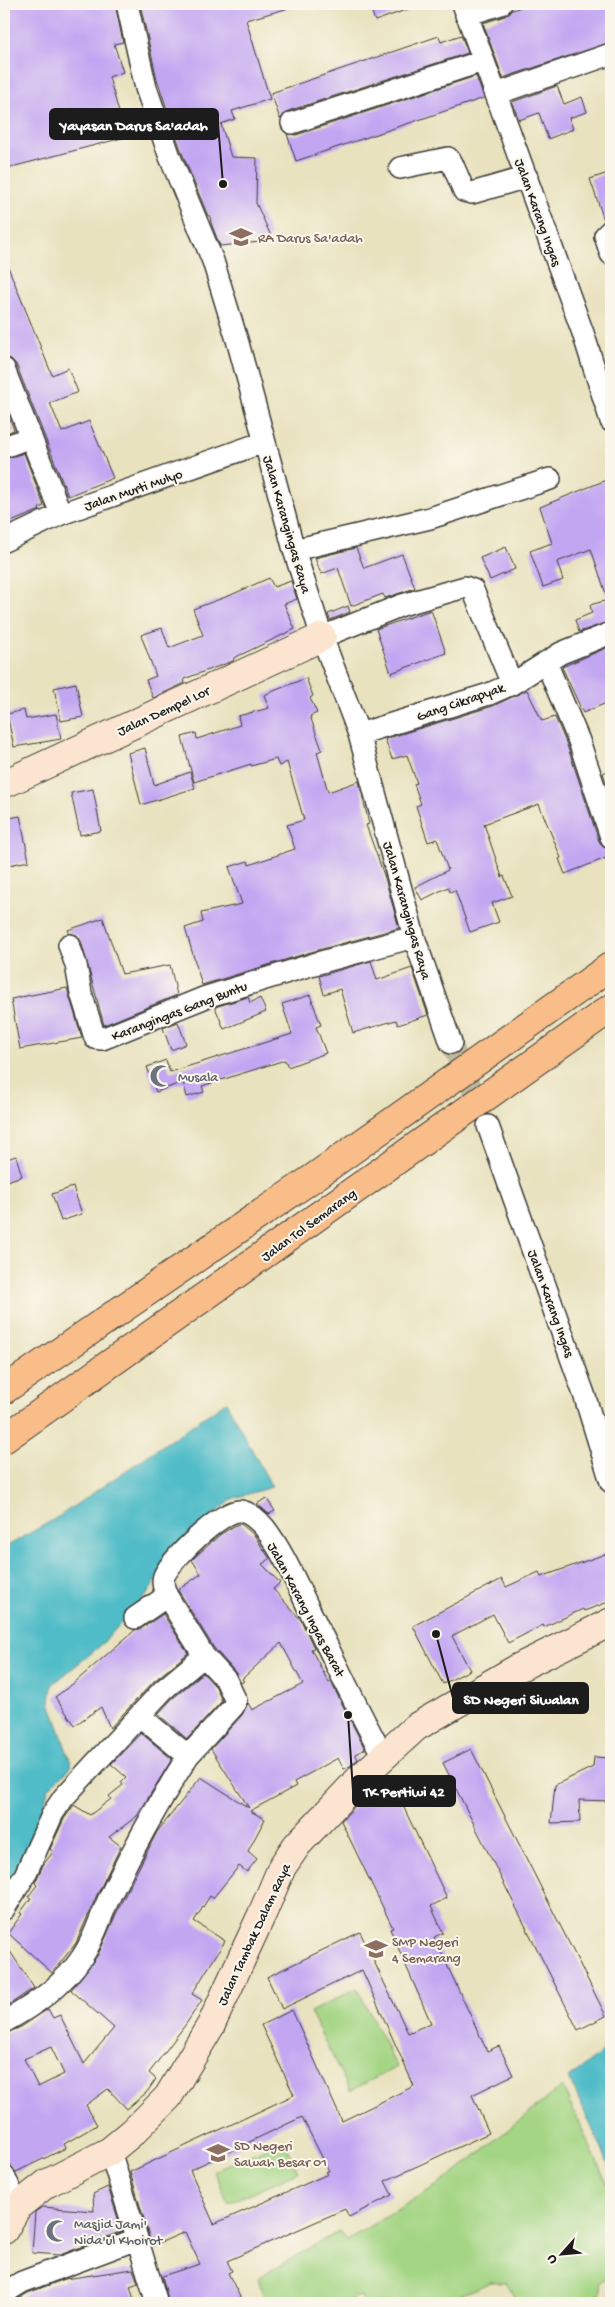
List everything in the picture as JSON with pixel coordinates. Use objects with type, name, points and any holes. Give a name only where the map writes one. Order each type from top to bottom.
[{"type":"highway","points":[[4,1390],[313,1178],[611,966]]},
{"type":"highway","name":"Jalan Tol Semarang","points":[[4,1439],[611,1008]]},
{"type":"street","name":"Jalan Karangingas Raya","points":[[127,4],[146,88],[170,157],[213,261],[238,343],[294,550],[322,636],[359,734],[414,937],[450,1043]]},
{"type":"street","points":[[464,9],[501,4]]},
{"type":"street","name":"Jalan Karang Ingas","points":[[464,9],[583,333],[611,421]]},
{"type":"street","points":[[496,94],[611,54]]},
{"type":"street","points":[[292,124],[483,61]]},
{"type":"street","points":[[400,168],[448,158],[464,191],[472,193],[527,177]]},
{"type":"street","points":[[611,230],[605,236],[611,254]]},
{"type":"street","points":[[4,369],[61,514]]},
{"type":"street","points":[[4,447],[30,437]]},
{"type":"street","name":"Jalan Murti Mulyo","points":[[4,541],[61,514],[264,442]]},
{"type":"street","points":[[294,550],[430,518],[550,479]]},
{"type":"street","points":[[322,636],[402,605],[465,587],[473,590],[512,684]]},
{"type":"street","name":"Gang Cikrapyak","points":[[359,734],[489,694],[512,684],[561,654],[611,633]]},
{"type":"street","name":"Jalan Dempel Lor","points":[[4,784],[322,636]]},
{"type":"street","points":[[546,662],[579,741],[611,837]]},
{"type":"street","name":"Karangingas Gang Buntu","points":[[70,945],[81,993],[95,1038],[102,1039],[206,997],[314,964],[414,937]]},
{"type":"street","name":"Jalan Karang Ingas","points":[[488,1126],[584,1394],[611,1482]]},
{"type":"street","name":"Jalan Karang Ingas Barat","points":[[4,2022],[28,2008],[64,1980],[82,1957],[97,1931],[111,1892],[146,1825],[188,1756],[233,1707],[236,1701],[226,1680],[204,1656],[167,1596],[163,1586],[164,1574],[185,1550],[219,1518],[236,1511],[242,1511],[252,1516],[264,1527],[288,1566],[383,1756]]},
{"type":"street","points":[[135,1618],[167,1596]]},
{"type":"street","name":"Jalan Tambak Dalam Raya","points":[[4,2230],[18,2206],[46,2184],[110,2151],[152,2115],[168,2097],[184,2074],[211,2025],[264,1912],[282,1867],[297,1845],[383,1756],[416,1727],[429,1719],[518,1668],[611,1622]]},
{"type":"street","points":[[4,1909],[26,1875],[53,1813],[64,1797],[163,1690],[204,1656]]},
{"type":"street","points":[[140,1716],[188,1756]]},
{"type":"street","points":[[110,2151],[157,2303]]},
{"type":"street","points":[[4,2176],[18,2206]]},
{"type":"street","points":[[4,2294],[22,2282],[137,2239]]},
{"type":"green space","points":[[357,1988],[397,2067],[350,2091],[310,2012]]},
{"type":"green space","points":[[562,2086],[611,2192],[611,2277],[599,2283],[601,2293],[578,2303],[518,2303],[505,2282],[491,2282],[442,2303],[364,2303],[361,2296],[341,2303],[266,2303],[258,2278],[339,2231],[347,2240],[446,2180]]},
{"type":"green space","points":[[284,2140],[298,2172],[228,2203],[214,2171]]},
{"type":"water","points":[[226,1402],[272,1487],[234,1498],[183,1541],[146,1596],[100,1646],[52,1685],[50,1702],[72,1766],[49,1788],[22,1874],[4,1903],[4,1548],[58,1517]]},
{"type":"water","points":[[611,2045],[611,2169],[569,2078]]},
{"type":"building","points":[[4,4],[115,4],[123,42],[114,44],[123,72],[109,77],[126,137],[4,169]]},
{"type":"building","points":[[140,4],[289,4],[289,8],[246,20],[270,99],[232,111],[235,119],[221,124],[231,157],[257,158],[256,203],[271,236],[260,242],[220,246],[210,216],[208,216],[182,153],[157,79]]},
{"type":"building","points":[[369,4],[417,4],[417,6],[375,21]]},
{"type":"building","points":[[530,4],[611,4],[611,42],[503,78],[483,23],[505,16],[512,10]]},
{"type":"building","points":[[461,35],[468,53],[288,111],[280,119],[271,93],[439,36],[441,42]]},
{"type":"building","points":[[476,76],[484,98],[296,161],[287,134],[296,135]]},
{"type":"building","points":[[557,86],[564,104],[582,97],[587,112],[569,118],[573,129],[548,139],[539,113],[519,120],[512,102]]},
{"type":"building","points":[[611,172],[611,218],[604,220],[590,179]]},
{"type":"building","points":[[4,257],[52,375],[68,368],[78,392],[50,403],[62,432],[89,421],[113,478],[68,496],[16,364],[11,359],[4,357]]},
{"type":"building","points":[[4,403],[14,430],[4,434]]},
{"type":"building","points":[[24,453],[44,506],[39,508],[40,510],[4,525],[4,459]]},
{"type":"building","points":[[611,478],[611,621],[579,632],[575,620],[592,613],[590,605],[608,600],[591,549],[557,562],[563,580],[543,587],[530,551],[552,543],[540,507]]},
{"type":"building","points":[[506,547],[515,569],[490,580],[480,558]]},
{"type":"building","points":[[356,548],[364,568],[402,554],[415,588],[385,598],[383,594],[351,606],[338,568],[321,574],[315,558]]},
{"type":"building","points":[[269,578],[274,587],[291,581],[297,599],[284,604],[295,629],[234,658],[233,661],[184,679],[185,683],[153,698],[146,680],[156,676],[141,635],[162,628],[169,648],[203,635],[193,609]]},
{"type":"building","points":[[348,606],[350,612],[330,620],[328,614]]},
{"type":"building","points":[[431,610],[446,653],[391,673],[376,629]]},
{"type":"building","points":[[611,646],[611,701],[583,713],[562,667]]},
{"type":"building","points":[[306,678],[313,696],[310,698],[317,713],[310,716],[322,750],[317,752],[328,792],[359,781],[369,824],[366,825],[385,878],[399,928],[202,985],[185,928],[203,922],[201,913],[242,904],[229,867],[248,861],[249,865],[295,849],[287,825],[304,820],[287,762],[279,766],[276,759],[251,766],[251,764],[194,782],[182,737],[196,733],[197,739],[240,725],[238,716],[269,708],[264,695]]},
{"type":"building","points":[[76,683],[83,717],[61,721],[54,688]]},
{"type":"building","points":[[527,690],[542,721],[555,717],[567,745],[599,841],[603,847],[611,849],[611,856],[565,874],[559,859],[561,858],[539,804],[484,824],[502,877],[504,876],[512,896],[492,903],[499,922],[470,932],[455,890],[450,892],[448,887],[422,900],[415,887],[448,870],[437,839],[428,842],[416,806],[421,804],[414,784],[417,783],[407,755],[392,759],[385,739],[493,706]]},
{"type":"building","points":[[24,710],[26,719],[56,714],[61,739],[14,747],[7,714]]},
{"type":"building","points":[[145,748],[154,785],[190,772],[195,788],[141,805],[128,753]]},
{"type":"building","points":[[611,769],[611,798],[603,773]]},
{"type":"building","points":[[93,789],[101,831],[80,835],[71,793]]},
{"type":"building","points":[[20,816],[29,861],[4,866],[4,819]]},
{"type":"building","points":[[103,918],[122,974],[170,965],[177,995],[104,1025],[81,941],[77,935],[69,933],[68,930]]},
{"type":"building","points":[[371,961],[377,980],[412,968],[428,1015],[398,1025],[396,1020],[353,1033],[340,989],[324,994],[319,976]]},
{"type":"building","points":[[67,988],[82,1038],[20,1049],[11,999]]},
{"type":"building","points":[[310,995],[321,1025],[316,1027],[326,1053],[288,1067],[285,1060],[202,1086],[204,1092],[187,1097],[183,1082],[156,1092],[147,1067],[166,1060],[170,1072],[292,1034],[282,1004]]},
{"type":"building","points":[[248,997],[250,1003],[260,998],[266,1012],[224,1029],[215,1007]]},
{"type":"building","points":[[178,1022],[186,1044],[171,1050],[163,1028]]},
{"type":"building","points":[[16,1156],[22,1176],[4,1182],[4,1160]]},
{"type":"building","points":[[73,1187],[82,1214],[61,1221],[52,1194]]},
{"type":"building","points":[[266,1498],[275,1511],[269,1514],[257,1504]]},
{"type":"building","points":[[241,1524],[254,1535],[270,1559],[262,1564],[280,1583],[273,1589],[301,1620],[314,1648],[311,1649],[329,1683],[331,1682],[365,1749],[355,1754],[358,1759],[350,1766],[344,1769],[338,1758],[294,1782],[296,1786],[250,1811],[265,1819],[248,1851],[257,1859],[247,1872],[239,1866],[213,1898],[210,1896],[194,1921],[225,1941],[192,1994],[202,2000],[149,2073],[156,2079],[147,2092],[127,2109],[108,2089],[86,2105],[97,2125],[64,2144],[66,2148],[16,2172],[11,2166],[4,2164],[4,2034],[21,2027],[48,2009],[53,2018],[60,2015],[84,2064],[114,2028],[71,1990],[98,1955],[120,1905],[157,1832],[201,1777],[249,1808],[211,1749],[242,1715],[248,1703],[252,1710],[303,1684],[281,1643],[242,1679],[244,1681],[241,1683],[235,1672],[214,1648],[178,1590],[201,1574],[192,1560],[221,1534]],"holes":[[[51,2047],[64,2074],[38,2087],[24,2059]]]},
{"type":"building","points":[[611,1552],[611,1601],[584,1611],[583,1609],[544,1627],[543,1625],[508,1643],[493,1614],[452,1636],[470,1670],[443,1684],[413,1626],[502,1579],[506,1587],[539,1572],[541,1577]]},
{"type":"building","points":[[163,1614],[188,1653],[154,1681],[110,1728],[101,1707],[75,1725],[55,1697],[135,1630],[142,1628]]},
{"type":"building","points":[[203,1673],[216,1687],[222,1701],[187,1739],[158,1714],[172,1699]]},
{"type":"building","points":[[141,1733],[172,1759],[137,1816],[109,1837],[121,1846],[76,1943],[52,1973],[8,1933],[31,1898],[28,1897],[37,1885],[35,1883],[43,1865],[53,1852],[50,1849],[64,1819],[74,1805],[90,1815],[111,1799],[109,1796],[123,1785],[121,1782],[126,1777],[111,1764]]},
{"type":"building","points":[[471,1749],[606,2016],[578,2030],[443,1763]]},
{"type":"building","points":[[594,1757],[611,1758],[611,1801],[579,1800],[580,1822],[551,1823],[555,1785],[593,1767]]},
{"type":"building","points":[[393,1785],[447,1898],[431,1906],[443,1933],[434,1937],[487,2051],[499,2046],[513,2075],[472,2095],[489,2133],[385,2181],[392,2195],[349,2217],[345,2209],[227,2261],[232,2271],[228,2273],[243,2303],[169,2303],[162,2276],[200,2264],[185,2232],[152,2246],[130,2172],[294,2095],[261,2025],[292,2010],[342,2121],[414,2086],[362,1970],[282,2009],[267,1977],[360,1932],[408,2033],[431,2023],[390,1929],[393,1928],[341,1821],[359,1802]],"holes":[[[302,2117],[329,2171],[326,2172],[328,2174],[214,2224],[190,2170]]]},
{"type":"building","points":[[4,1942],[34,1988],[4,2008]]},
{"type":"building","points":[[108,2187],[122,2231],[60,2255],[32,2253],[35,2212],[42,2207],[94,2211],[93,2194]]},
{"type":"building","points":[[133,2269],[138,2283],[130,2286],[135,2303],[11,2303],[28,2293],[65,2279]]},
{"type":"tunnel","points":[[451,1043],[484,1116]]},
{"type":"place","name":"Yayasan Darus Sa'adah","points":[[223,184]]},
{"type":"place","name":"RA Darus Sa'adah","points":[[241,237]]},
{"type":"place","name":"Musala","points":[[161,1076]]},
{"type":"place","name":"SD Negeri Siwalan","points":[[436,1634]]},
{"type":"place","name":"TK Pertiwi 42","points":[[348,1715]]},
{"type":"place","name":"SMP Negeri 4 Semarang","points":[[376,1949]]},
{"type":"place","name":"SD Negeri Sawah Besar 01","points":[[218,2153]]},
{"type":"place","name":"Masjid Jami' Nida'ul Khoirot","points":[[57,2231]]}]
